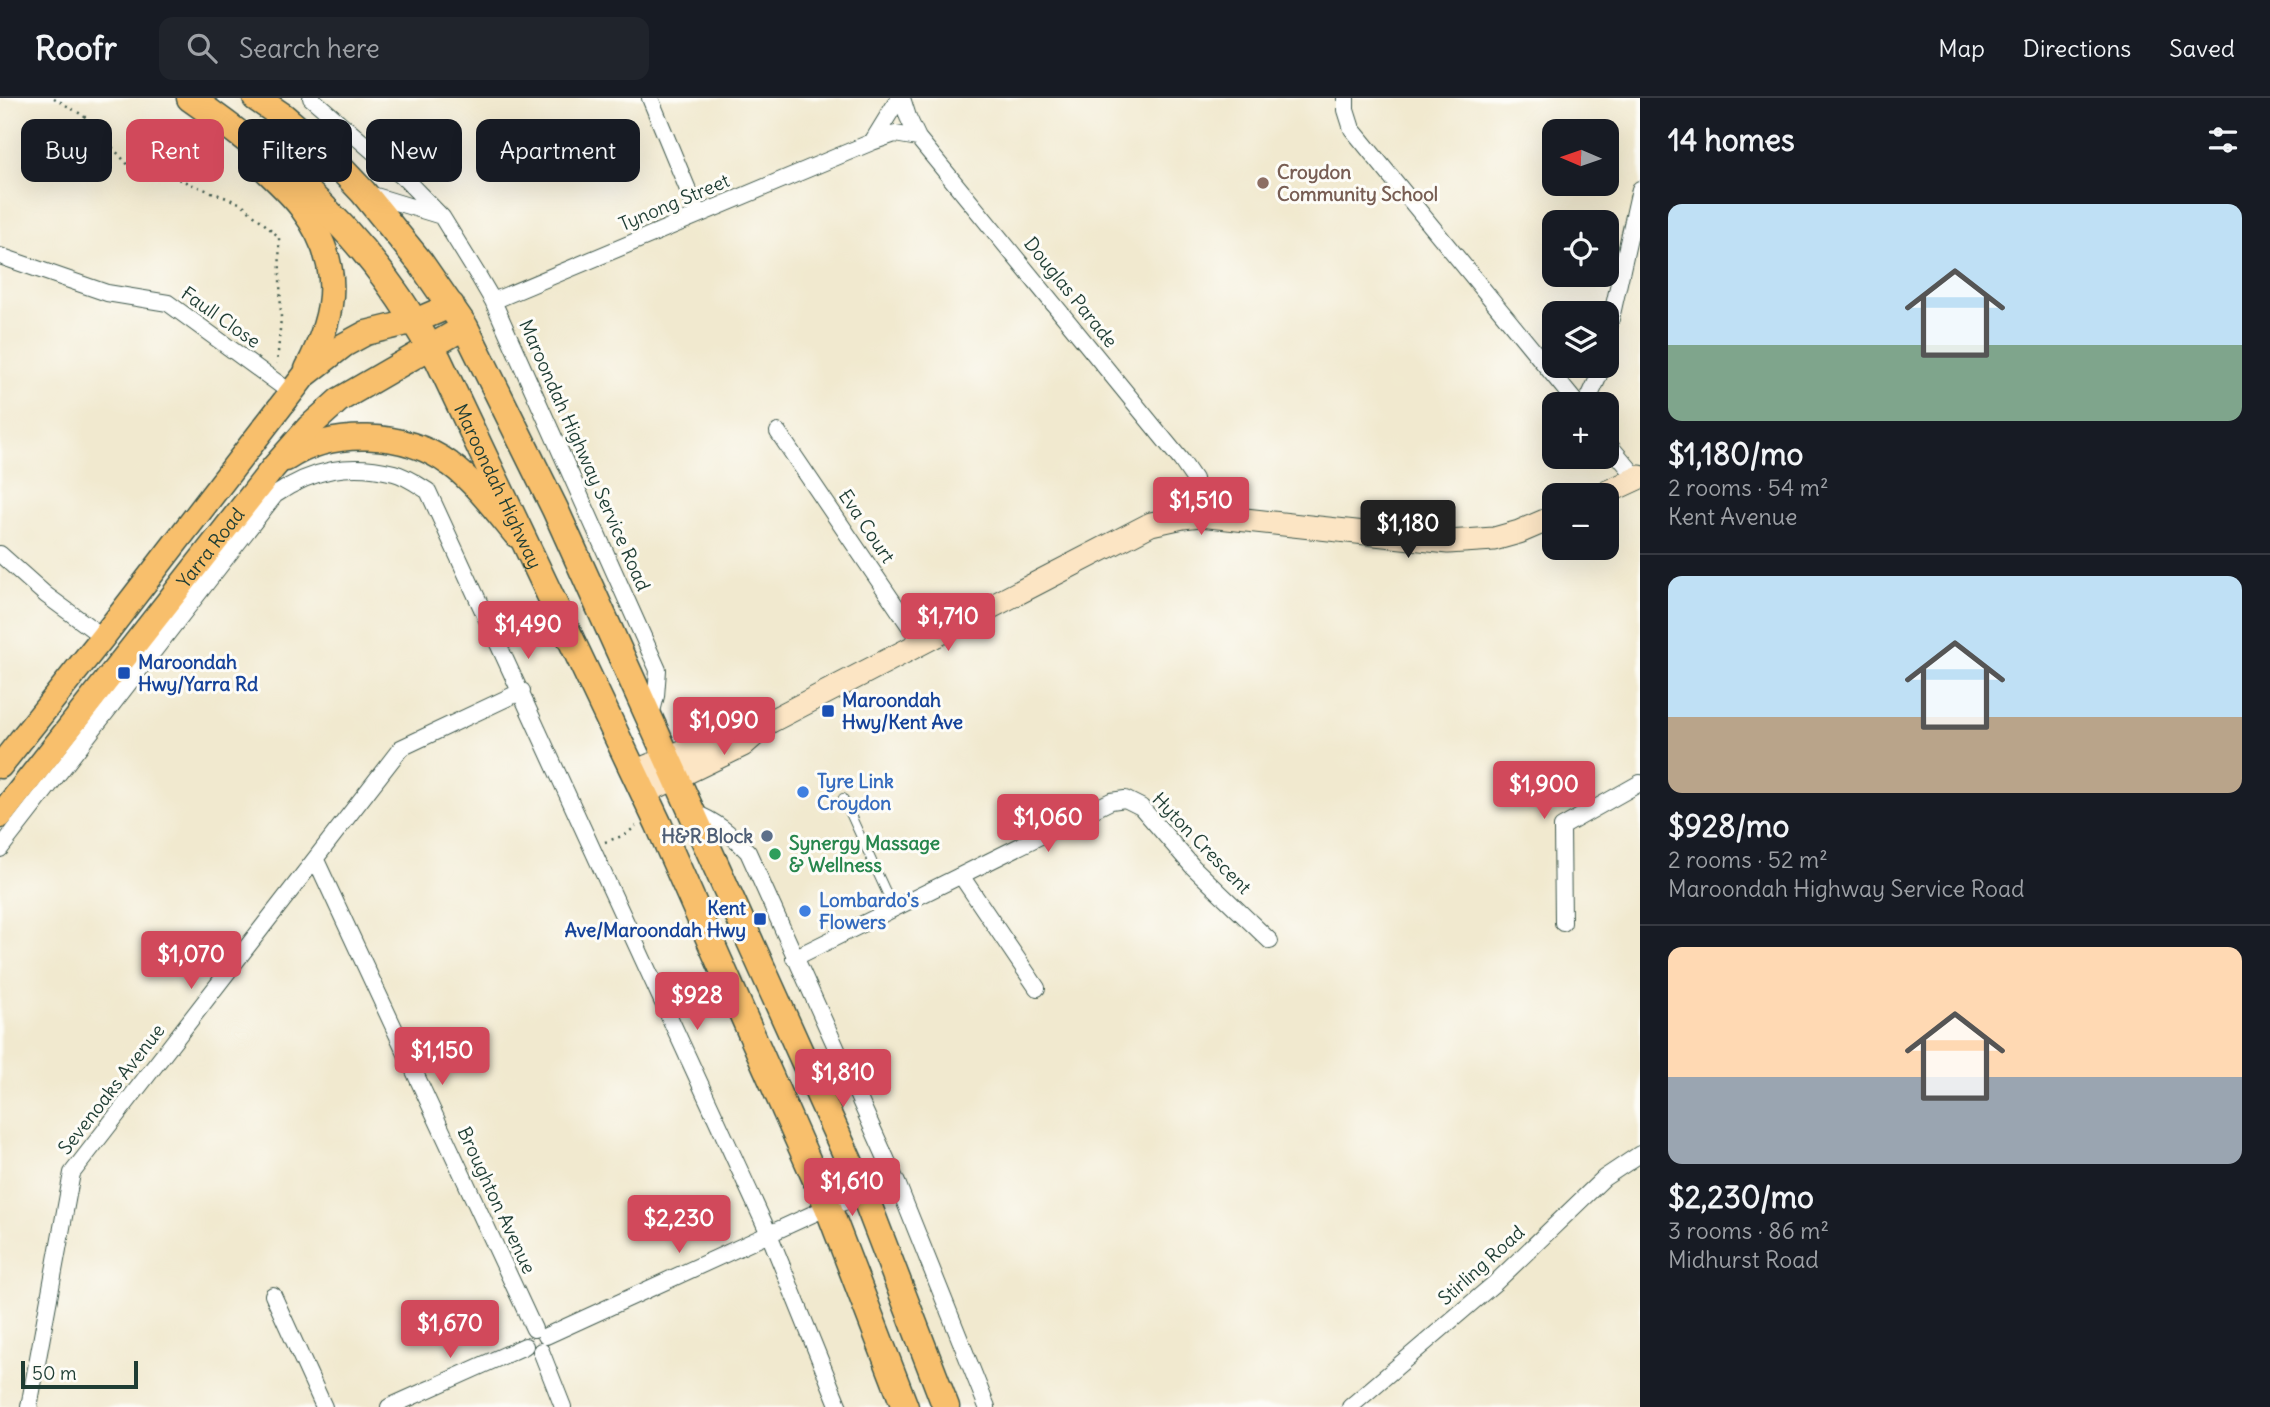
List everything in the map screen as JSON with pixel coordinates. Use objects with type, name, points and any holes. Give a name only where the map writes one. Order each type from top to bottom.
[{"type":"highway","name":"Maroondah Highway","points":[[256,98],[284,117],[327,154],[363,192],[421,262],[458,316],[555,509],[864,1194],[946,1407]]},
{"type":"highway","name":"Maroondah Highway","points":[[198,103],[260,148],[311,192],[367,255],[415,321],[438,359],[639,782],[828,1207],[905,1407]]},
{"type":"main road","points":[[198,103],[299,205],[318,232],[329,265],[332,303],[324,338],[290,384]]},
{"type":"main road","name":"Yarra Road","points":[[0,766],[174,544],[290,384],[344,345],[366,333],[415,321],[458,316]]},
{"type":"main road","name":"Yarra Road","points":[[0,816],[206,567],[273,468],[309,427],[339,400],[430,348],[458,316]]},
{"type":"main road","points":[[290,384],[329,385],[339,400]]},
{"type":"main road","points":[[273,468],[306,449],[347,438],[385,437],[421,447],[451,464],[528,549]]},
{"type":"main road","points":[[1619,487],[1639,478]]},
{"type":"main road","points":[[639,782],[672,768],[734,730],[769,722],[1151,524],[1200,515],[1448,542],[1494,539],[1542,522]]},
{"type":"main road","points":[[174,544],[206,567]]},
{"type":"street","name":"Maroondah Highway Service Road","points":[[312,98],[406,180],[442,217],[493,301],[658,670],[656,696],[650,719]]},
{"type":"street","points":[[650,98],[698,214]]},
{"type":"street","points":[[872,142],[900,98]]},
{"type":"street","name":"Douglas Parade","points":[[900,98],[918,138],[1181,460],[1194,479],[1200,515]]},
{"type":"street","points":[[1346,98],[1346,110],[1352,128],[1567,392]]},
{"type":"street","name":"Tynong Street","points":[[493,301],[872,142],[895,134],[918,138]]},
{"type":"street","points":[[1615,301],[1640,189]]},
{"type":"street","points":[[363,192],[442,217]]},
{"type":"street","name":"Faull Close","points":[[0,256],[107,293],[168,303],[290,384]]},
{"type":"street","name":"Eva Court","points":[[778,432],[921,643]]},
{"type":"street","points":[[1619,456],[1639,478]]},
{"type":"street","points":[[0,849],[206,567],[275,495],[289,485],[337,468],[396,474],[428,491],[769,1234],[839,1407]]},
{"type":"street","points":[[0,554],[46,595],[103,637]]},
{"type":"street","name":"Sevenoaks Avenue","points":[[29,1407],[72,1174],[401,748],[522,691]]},
{"type":"street","points":[[1563,923],[1562,827],[1640,783]]},
{"type":"street","name":"Hyton Crescent","points":[[794,958],[1111,801],[1125,799],[1140,807],[1194,867],[1270,941]]},
{"type":"street","points":[[692,812],[710,818],[748,852],[898,1185],[987,1407]]},
{"type":"street","name":"Broughton Avenue","points":[[316,860],[536,1341],[563,1407]]},
{"type":"street","points":[[962,877],[1037,988]]},
{"type":"street","name":"Stirling Road","points":[[1350,1407],[1495,1283],[1604,1178],[1640,1154]]},
{"type":"street","points":[[389,1407],[828,1207],[898,1185]]},
{"type":"street","points":[[273,1295],[324,1407]]},
{"type":"lane","points":[[843,798],[894,909]]},
{"type":"path","points":[[54,98],[84,116],[131,167],[165,174],[242,204],[271,227],[279,237],[281,318],[290,384]]},
{"type":"path","points":[[592,846],[612,841],[637,826]]},
{"type":"place","name":"Croydon Community School","points":[[1263,183]]},
{"type":"place","name":"Maroondah Hwy/Yarra Rd","points":[[124,673]]},
{"type":"place","name":"Maroondah Hwy/Kent Ave","points":[[828,711]]},
{"type":"place","name":"Tyre Link Croydon","points":[[803,792]]},
{"type":"place","name":"H&R Block","points":[[767,836]]},
{"type":"place","name":"Synergy Massage & Wellness","points":[[775,854]]},
{"type":"place","name":"Lombardo's Flowers","points":[[805,911]]},
{"type":"place","name":"Kent Ave/Maroondah Hwy","points":[[760,919]]}]
